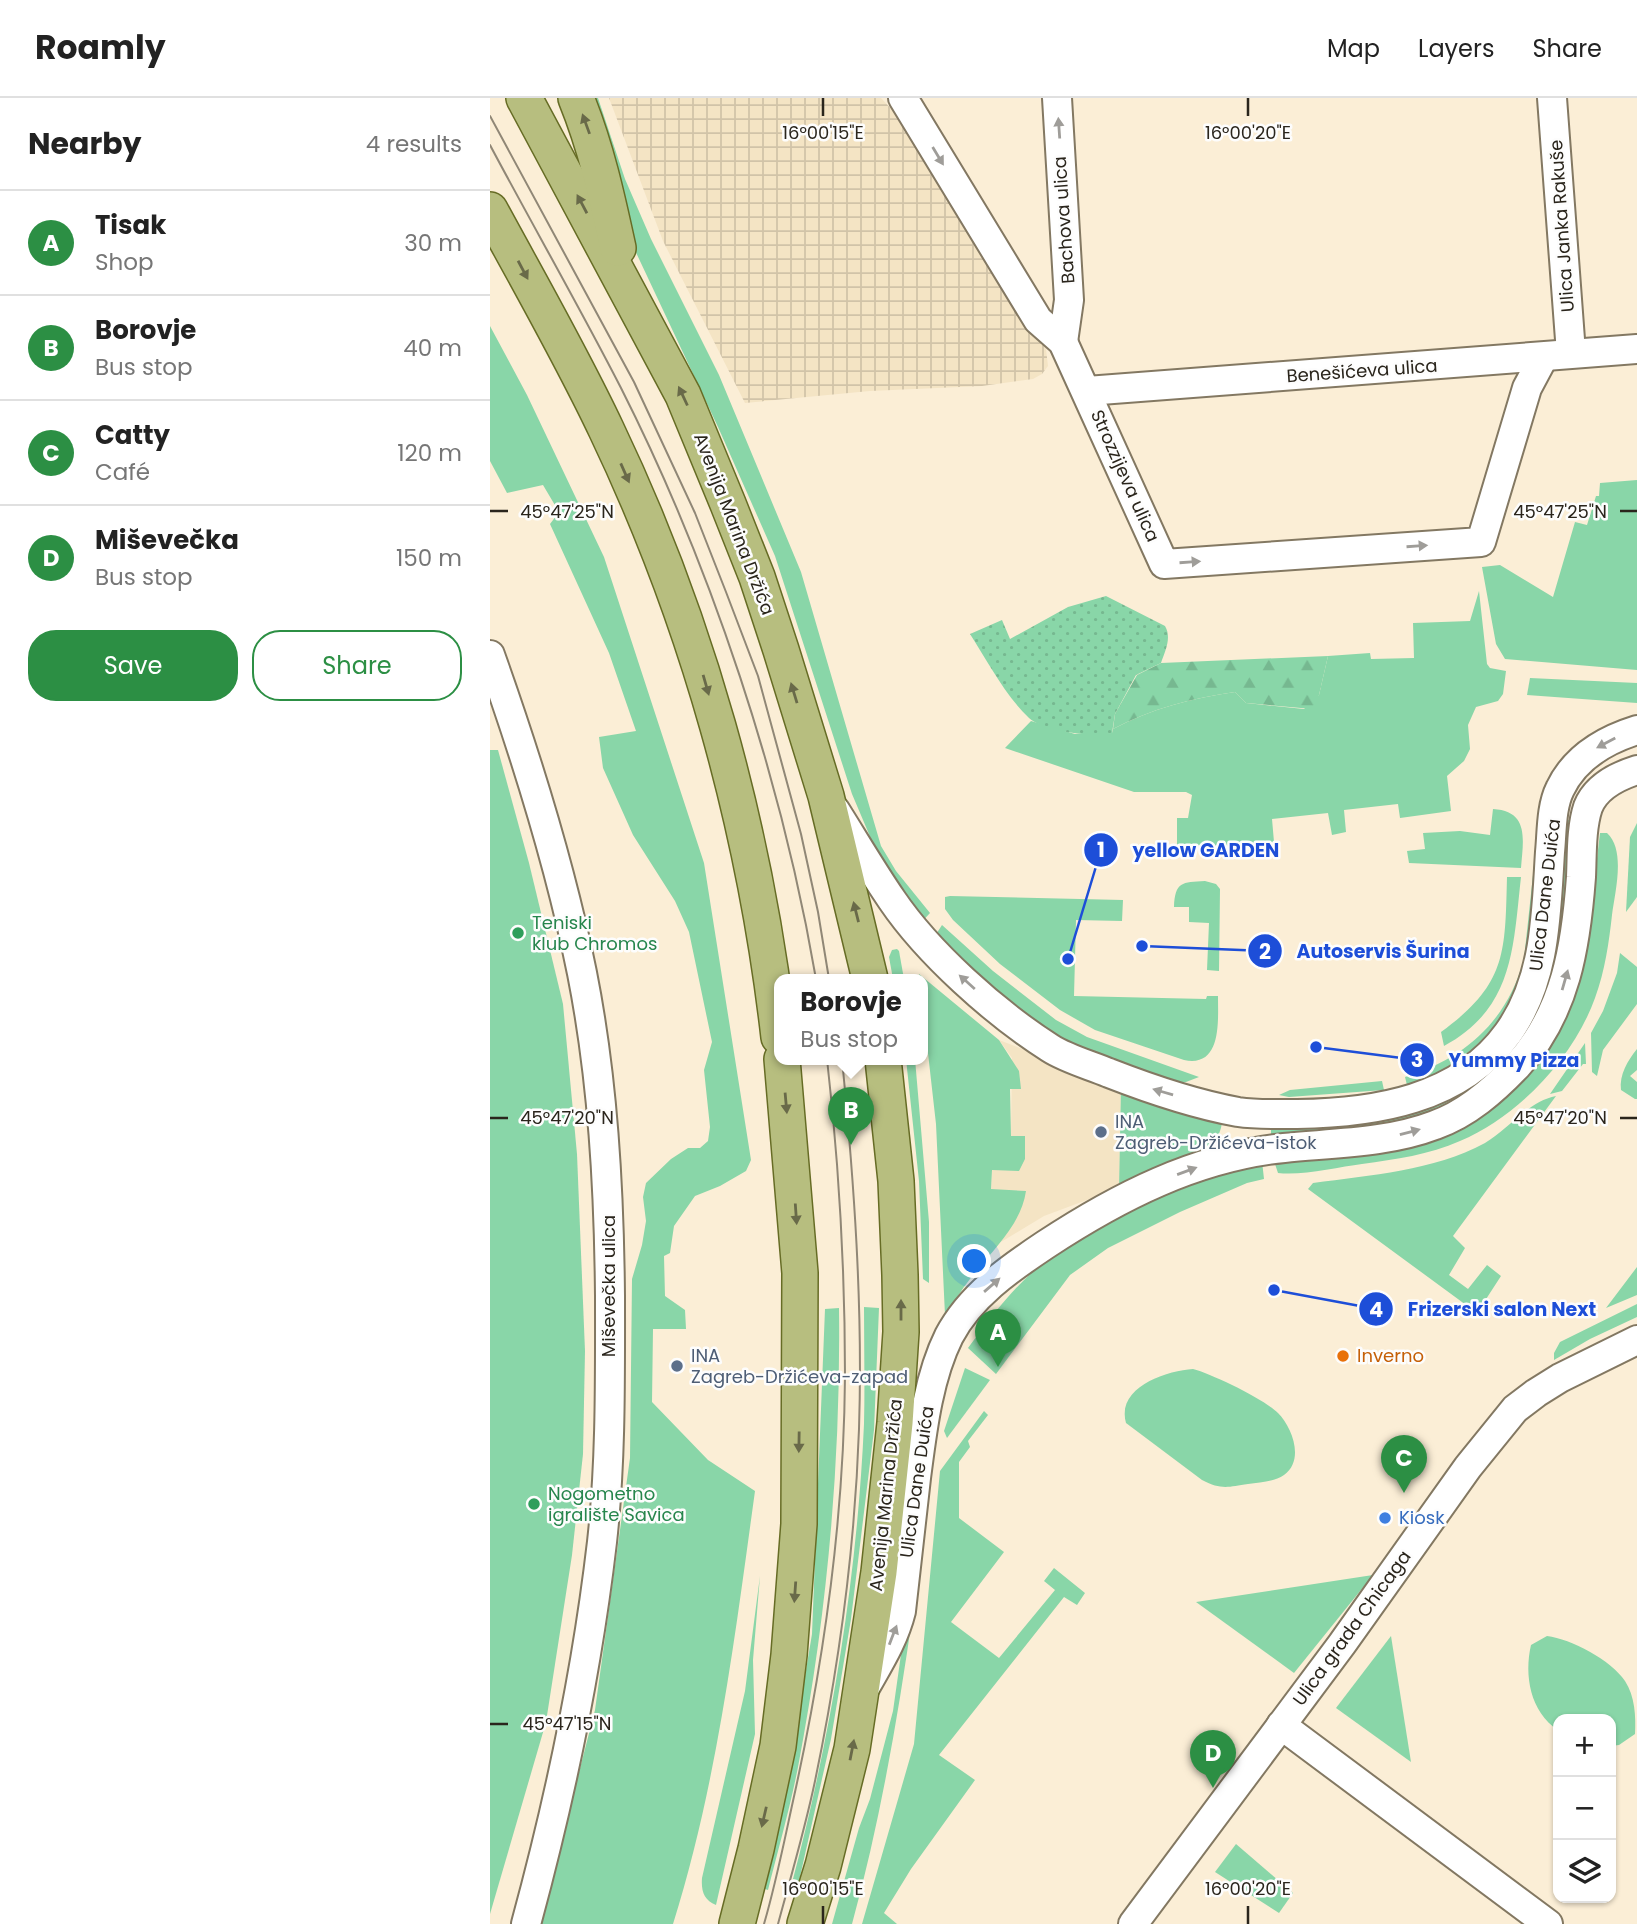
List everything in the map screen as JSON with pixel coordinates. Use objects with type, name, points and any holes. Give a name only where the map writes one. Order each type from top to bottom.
[{"type":"main road","name":"Avenija Marina Držića","points":[[524,98],[682,395],[728,504],[777,638],[826,796],[869,974]]},
{"type":"main road","points":[[576,98],[588,128],[606,191],[626,286]]},
{"type":"main road","points":[[490,210],[607,430],[680,606],[706,683],[746,839],[774,1003]]},
{"type":"main road","points":[[737,1924],[760,1836],[778,1746],[790,1642],[799,1524],[800,1273],[783,1065]]},
{"type":"main road","name":"Avenija Marina Držića","points":[[805,1924],[852,1749],[885,1525],[895,1423],[901,1332],[896,1181],[884,1065]]},
{"type":"street","name":"Strozzijeva ulica","points":[[903,98],[1038,320],[1063,342],[1164,564],[1481,542],[1527,388],[1543,358]]},
{"type":"street","name":"Bachova ulica","points":[[1057,98],[1069,300],[1063,342]]},
{"type":"street","name":"Ulica Janka Rakuše","points":[[1552,98],[1571,353]]},
{"type":"street","name":"Benešićeva ulica","points":[[1087,391],[1637,349]]},
{"type":"street","name":"Miševečka ulica","points":[[490,655],[531,775],[562,885],[582,975],[597,1066],[610,1218],[607,1471],[602,1541],[566,1757],[550,1834],[526,1924]]},
{"type":"street","name":"Ulica Dane Duića","points":[[826,796],[892,901],[913,927],[967,982],[1052,1049],[1143,1086],[1239,1112],[1328,1114],[1379,1108],[1420,1097],[1464,1076],[1496,1047],[1524,1007],[1535,980],[1545,922],[1552,823],[1558,793],[1570,772],[1600,745],[1637,730]]},
{"type":"street","name":"Ulica Dane Duića","points":[[860,1694],[889,1647],[897,1628],[930,1390],[948,1337],[965,1311],[1019,1263],[1096,1211],[1152,1184],[1227,1157],[1276,1149],[1394,1137],[1437,1125],[1494,1090],[1521,1061],[1560,996],[1573,953],[1588,806],[1607,784],[1637,770]]},
{"type":"street","points":[[1227,1157],[1239,1112]]},
{"type":"street","name":"Ulica grada Chicaga","points":[[1133,1924],[1377,1596],[1468,1467],[1515,1409],[1560,1378],[1637,1340]]},
{"type":"street","points":[[1281,1725],[1548,1924]]},
{"type":"shaded area","points":[[609,98],[881,98],[916,135],[1010,284],[1046,349],[1048,366],[1042,374],[1033,379],[982,386],[870,391],[745,403],[663,241]]},
{"type":"shaded area","points":[[999,1040],[1121,1087],[1119,1188],[1044,1216],[1001,1242],[1018,1215],[1025,1191],[991,1190],[992,1170],[1025,1137],[1011,1136],[1012,1058]]},
{"type":"green space","points":[[587,98],[598,98],[625,179],[651,239],[719,375],[801,572],[881,846],[896,871],[930,913],[918,926],[877,853],[852,794],[775,556],[632,244]]},
{"type":"green space","points":[[490,326],[527,395],[604,557],[704,863],[751,1160],[746,1171],[695,1196],[674,1226],[670,1253],[664,1256],[665,1296],[685,1310],[686,1329],[653,1329],[652,1402],[708,1460],[755,1491],[732,1655],[713,1764],[702,1818],[673,1924],[540,1924],[595,1710],[630,1458],[632,1279],[646,1221],[643,1197],[646,1183],[671,1159],[688,1148],[700,1148],[708,1141],[710,1127],[704,1070],[712,1042],[689,932],[675,901],[633,835],[603,768],[599,737],[636,731],[609,653],[550,524],[559,512],[543,485],[507,493],[490,461]]},
{"type":"green space","points":[[1637,480],[1637,670],[1505,659],[1496,644],[1482,567],[1500,565],[1553,597],[1575,522],[1587,525],[1596,496],[1599,496],[1600,483]]},
{"type":"green space","points":[[1479,591],[1487,664],[1490,668],[1506,671],[1503,694],[1498,701],[1476,707],[1468,725],[1470,749],[1464,761],[1447,776],[1451,811],[1400,818],[1398,804],[1344,810],[1346,832],[1332,835],[1328,813],[1272,819],[1274,842],[1248,846],[1177,845],[1177,818],[1188,818],[1192,795],[1186,792],[1134,792],[1005,748],[1031,721],[1075,734],[1112,733],[1113,729],[1157,710],[1235,692],[1246,703],[1304,709],[1319,695],[1328,656],[1370,653],[1371,659],[1414,658],[1413,623],[1470,621]]},
{"type":"green space","points":[[1106,596],[1165,626],[1168,640],[1161,663],[1136,675],[1115,714],[1112,733],[1093,735],[1069,732],[1036,723],[1012,699],[970,634],[1002,620],[1010,639],[1068,607]]},
{"type":"green space","points":[[1328,656],[1319,695],[1312,709],[1246,703],[1235,692],[1172,705],[1113,729],[1115,714],[1137,675],[1161,663]]},
{"type":"green space","points":[[1530,678],[1637,683],[1637,703],[1527,695]]},
{"type":"green space","name":"Nogometno igralište Savica","points":[[490,750],[498,750],[563,1004],[577,1154],[585,1351],[583,1454],[572,1555],[546,1722],[490,1914]]},
{"type":"green space","points":[[1493,809],[1505,811],[1519,821],[1523,838],[1521,868],[1409,863],[1407,851],[1425,849],[1423,833],[1460,831],[1490,835]]},
{"type":"green space","points":[[1568,820],[1571,820],[1567,890],[1559,952],[1538,1011],[1507,1057],[1488,1076],[1466,1092],[1416,1116],[1388,1125],[1273,1136],[1271,1121],[1362,1118],[1504,1048]]},
{"type":"green space","points":[[1637,823],[1637,897],[1626,912],[1630,837]]},
{"type":"green space","points":[[1600,833],[1607,833],[1613,840],[1618,860],[1604,967],[1586,1020],[1558,1063],[1541,1083],[1503,1117],[1448,1146],[1387,1160],[1309,1172],[1278,1173],[1274,1161],[1493,1101],[1591,910]]},
{"type":"green space","points":[[1539,844],[1531,943],[1511,1003],[1493,1031],[1460,1063],[1432,1077],[1407,1085],[1405,1077],[1427,1069],[1465,1048],[1495,1019],[1507,1001],[1524,959],[1536,847]]},
{"type":"green space","points":[[1507,877],[1521,877],[1512,952],[1506,974],[1497,995],[1484,1014],[1467,1031],[1444,1046],[1441,1032],[1479,998],[1498,965],[1503,947]]},
{"type":"green space","points":[[1205,881],[1216,884],[1220,889],[1219,971],[1207,970],[1209,923],[1189,922],[1189,907],[1174,907],[1176,893],[1181,885]]},
{"type":"green space","points":[[945,897],[1123,900],[1122,921],[1076,920],[1074,996],[1206,999],[1207,996],[1218,996],[1217,1029],[1211,1050],[1196,1061],[1184,1060],[1095,1030],[1060,1010],[1000,964],[953,920],[945,909]]},
{"type":"green space","points":[[942,925],[993,971],[1056,1020],[1087,1037],[1199,1077],[1173,1083],[1059,1046],[933,939]]},
{"type":"green space","points":[[892,950],[899,951],[903,974],[892,974],[889,957]]},
{"type":"green space","points":[[1620,953],[1637,967],[1637,1004],[1603,1050],[1597,1076],[1592,1072],[1591,1033],[1603,1011],[1617,973]]},
{"type":"green space","points":[[928,981],[999,1040],[1019,1071],[1021,1089],[1010,1089],[1011,1136],[1025,1136],[1025,1159],[1019,1171],[992,1170],[991,1189],[1026,1191],[1018,1216],[945,1315],[936,1124],[928,1053]]},
{"type":"green space","points":[[1585,1043],[1586,1064],[1583,1064],[1562,1091],[1550,1094]]},
{"type":"green space","points":[[1637,1049],[1637,1070],[1630,1076],[1637,1082],[1635,1099],[1621,1090],[1621,1079]]},
{"type":"green space","points":[[907,1065],[916,1065],[929,1222],[929,1283],[923,1279],[919,1181]]},
{"type":"green space","points":[[1382,1081],[1384,1090],[1289,1097],[1279,1095],[1290,1090]]},
{"type":"green space","points":[[1121,1087],[1222,1122],[1219,1133],[1213,1142],[1195,1154],[1119,1188]]},
{"type":"green space","points":[[1556,1096],[1453,1236],[1465,1248],[1449,1275],[1468,1289],[1487,1265],[1501,1276],[1477,1313],[1308,1189],[1313,1183],[1379,1174],[1444,1160],[1485,1143],[1537,1103]]},
{"type":"green space","points":[[1262,1161],[1264,1179],[1247,1183],[1180,1212],[1108,1248],[1070,1275],[996,1374],[968,1348],[1019,1285],[1056,1253],[1130,1211]]},
{"type":"green space","points":[[1637,1267],[1637,1295],[1606,1308]]},
{"type":"green space","points":[[1637,1304],[1637,1317],[1554,1360],[1554,1353],[1560,1342]]},
{"type":"green space","points":[[864,1307],[879,1308],[874,1430],[851,1619],[831,1739],[799,1881],[793,1879],[820,1767],[849,1597],[864,1424]]},
{"type":"green space","points":[[839,1308],[835,1481],[824,1596],[798,1767],[768,1890],[762,1888],[788,1778],[812,1634],[825,1309]]},
{"type":"green space","points":[[965,1368],[990,1380],[947,1438],[944,1431]]},
{"type":"green space","points":[[1193,1369],[1237,1388],[1278,1413],[1292,1435],[1295,1452],[1294,1461],[1284,1475],[1276,1479],[1230,1487],[1214,1485],[1202,1480],[1126,1423],[1125,1410],[1128,1400],[1136,1391],[1157,1377]]},
{"type":"green space","points":[[984,1411],[988,1415],[968,1441],[970,1447],[959,1462],[959,1518],[1004,1552],[951,1622],[999,1658],[1055,1590],[1044,1581],[1054,1568],[1085,1593],[1077,1605],[1064,1597],[939,1755],[975,1780],[911,1869],[884,1913],[897,1924],[862,1924],[914,1744],[940,1471]]},
{"type":"green space","points":[[1373,1575],[1294,1673],[1196,1602]]},
{"type":"green space","points":[[760,1576],[753,1660],[755,1734],[716,1905],[704,1895],[702,1878],[745,1691]]},
{"type":"green space","points":[[913,1612],[887,1769],[862,1886],[852,1924],[832,1924],[870,1799],[893,1711],[906,1619]]},
{"type":"green space","points":[[1391,1636],[1411,1762],[1336,1708]]},
{"type":"green space","points":[[1547,1636],[1567,1641],[1600,1658],[1619,1673],[1633,1700],[1635,1734],[1616,1745],[1616,1714],[1553,1714],[1553,1726],[1541,1713],[1531,1692],[1528,1668],[1531,1645]]},
{"type":"green space","points":[[1236,1844],[1293,1893],[1279,1913],[1215,1872]]},
{"type":"tram line","points":[[490,116],[634,382],[695,513],[758,676],[801,834],[828,974]]},
{"type":"tram line","points":[[490,145],[621,388],[685,528],[740,676],[763,752],[802,904],[815,974]]},
{"type":"tram line","points":[[764,1924],[814,1696],[830,1590],[841,1483],[845,1376],[844,1297],[841,1217],[828,1065]]},
{"type":"tram line","points":[[778,1924],[807,1817],[824,1738],[854,1517],[859,1429],[859,1290],[843,1065]]},
{"type":"place","name":"Teniski klub Chromos","points":[[518,933]]},
{"type":"place","name":"Autoservis Šurina","points":[[1142,946]]},
{"type":"place","name":"yellow GARDEN","points":[[1068,959]]},
{"type":"place","name":"Yummy Pizza","points":[[1316,1047]]},
{"type":"place","name":"INA Zagreb-Držićeva-istok","points":[[1101,1132]]},
{"type":"place","name":"Borovje","points":[[851,1145]]},
{"type":"place","name":"Frizerski salon Next","points":[[1274,1290]]},
{"type":"place","name":"Inverno","points":[[1343,1356]]},
{"type":"place","name":"INA Zagreb-Držićeva-zapad","points":[[677,1366]]},
{"type":"place","name":"Tisak","points":[[998,1367]]},
{"type":"place","name":"Catty","points":[[1404,1493]]},
{"type":"place","name":"Nogometno igralište Savica","points":[[534,1504]]},
{"type":"place","name":"Kiosk","points":[[1385,1518]]},
{"type":"place","name":"Miševečka","points":[[1213,1788]]}]
